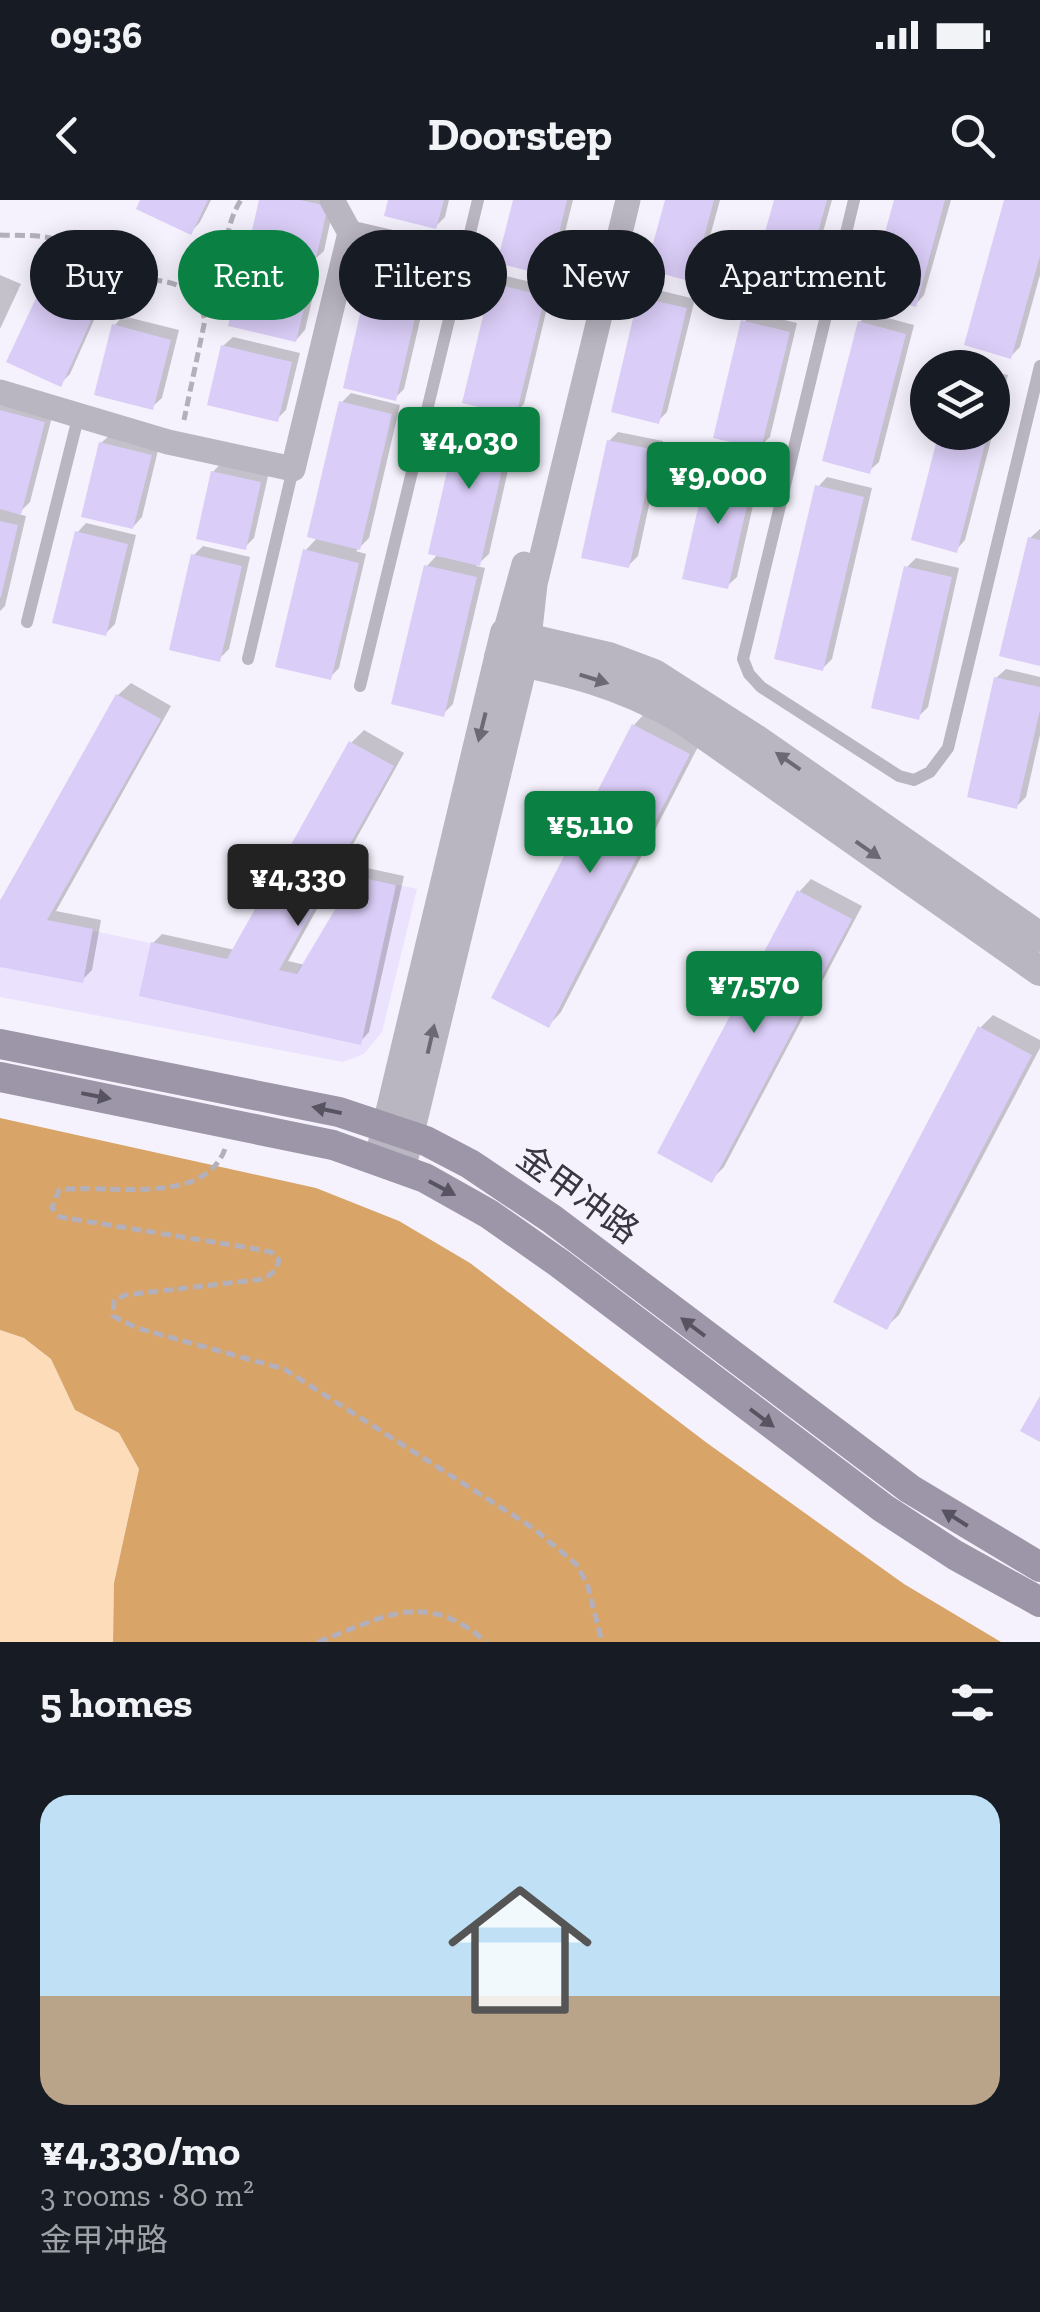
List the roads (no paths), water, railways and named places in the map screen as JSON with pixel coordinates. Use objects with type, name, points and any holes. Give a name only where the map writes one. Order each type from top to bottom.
[{"type":"main road","name":"金甲冲路","points":[[0,1044],[338,1112],[398,1130],[470,1164],[910,1489],[1040,1567]]},
{"type":"main road","name":"金甲冲路","points":[[0,1077],[333,1145],[390,1164],[489,1214],[884,1508],[955,1555],[1040,1602]]},
{"type":"street","points":[[332,200],[349,230]]},
{"type":"street","points":[[514,647],[520,584],[613,200]]},
{"type":"street","points":[[390,1164],[514,647],[535,584],[628,200]]},
{"type":"street","points":[[0,392],[78,418],[293,469],[339,278]]},
{"type":"street","points":[[514,647],[609,657],[654,674],[694,697],[1040,938]]},
{"type":"street","points":[[514,647],[640,695],[682,719],[1040,970]]},
{"type":"lane","points":[[471,230],[478,200]]},
{"type":"lane","points":[[854,200],[743,659],[749,674],[762,688],[899,776],[914,780],[930,772],[948,748],[1040,366]]},
{"type":"lane","points":[[360,686],[449,320]]},
{"type":"lane","points":[[28,622],[78,418]]},
{"type":"lane","points":[[248,658],[293,469]]}]
